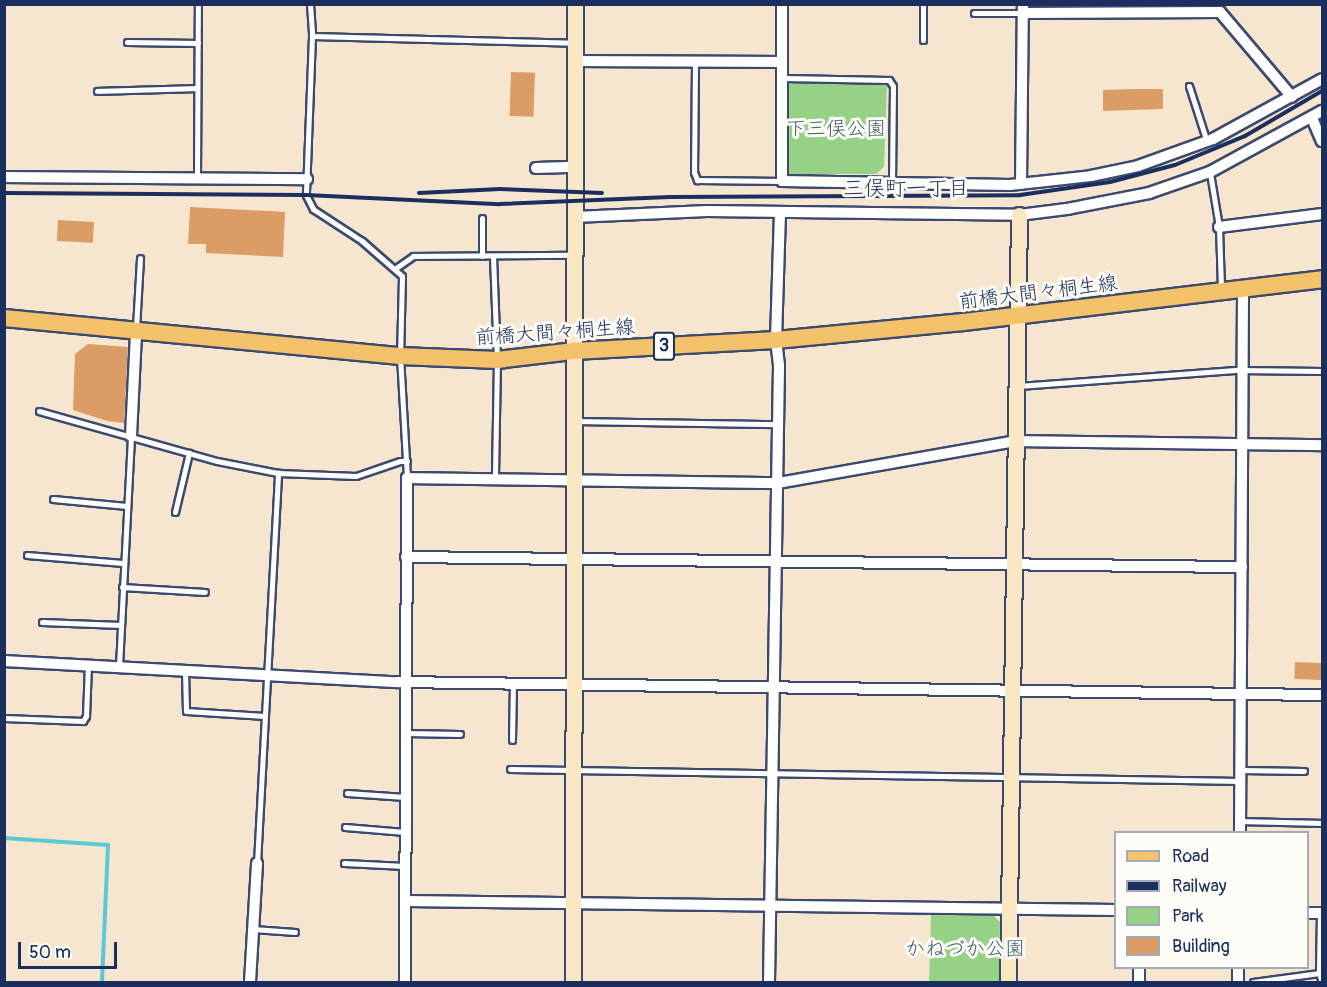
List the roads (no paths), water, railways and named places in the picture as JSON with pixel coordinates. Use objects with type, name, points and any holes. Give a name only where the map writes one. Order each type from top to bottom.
[{"type":"main road","name":"前橋大間々桐生線","points":[[4,318],[136,333],[400,356],[497,360],[574,351],[776,340],[1019,315],[1323,279]]},
{"type":"street","points":[[573,982],[575,4]]},
{"type":"street","points":[[782,4],[784,78],[782,181],[1021,184],[1062,180],[1119,170],[1207,142],[1323,79]]},
{"type":"street","points":[[1021,184],[1023,9],[1220,12],[1292,97]]},
{"type":"street","points":[[576,61],[782,62]]},
{"type":"street","points":[[575,217],[707,211],[1019,215],[1109,203],[1210,172],[1323,111]]},
{"type":"street","points":[[1312,118],[1323,141]]},
{"type":"street","points":[[536,168],[568,167]]},
{"type":"street","points":[[4,177],[307,178]]},
{"type":"street","points":[[769,982],[778,483],[779,358],[776,340],[780,212]]},
{"type":"street","points":[[1220,227],[1323,214]]},
{"type":"street","points":[[1008,982],[1019,215]]},
{"type":"street","points":[[1240,827],[1244,288]]},
{"type":"street","points":[[131,436],[136,333]]},
{"type":"street","points":[[405,982],[407,478],[778,483],[1017,441],[1323,446]]},
{"type":"street","points":[[406,557],[1242,567]]},
{"type":"street","points":[[4,661],[405,681],[1323,695]]},
{"type":"street","points":[[250,982],[257,862]]},
{"type":"street","points":[[406,901],[1114,910]]},
{"type":"lane","points":[[197,177],[198,4]]},
{"type":"lane","points":[[310,4],[312,36],[306,195],[313,209],[362,241],[378,257],[396,268],[403,282],[400,356],[407,478]]},
{"type":"lane","points":[[923,4],[923,40]]},
{"type":"lane","points":[[974,13],[1023,9]]},
{"type":"lane","points":[[312,36],[576,43]]},
{"type":"lane","points":[[126,42],[198,43]]},
{"type":"lane","points":[[695,62],[694,172],[697,180],[782,181]]},
{"type":"lane","points":[[784,78],[890,80],[893,86],[892,184]]},
{"type":"lane","points":[[1189,86],[1207,142]]},
{"type":"lane","points":[[97,91],[197,88]]},
{"type":"lane","points":[[1210,172],[1220,227],[1221,290]]},
{"type":"lane","points":[[482,256],[483,218]]},
{"type":"lane","points":[[396,268],[413,256],[575,255]]},
{"type":"lane","points":[[493,256],[497,360],[495,479]]},
{"type":"lane","points":[[136,333],[140,258]]},
{"type":"lane","points":[[1018,386],[1244,370],[1323,371]]},
{"type":"lane","points":[[39,411],[189,453],[279,473],[316,477],[356,476],[407,461]]},
{"type":"lane","points":[[575,421],[778,424]]},
{"type":"lane","points":[[118,666],[131,436]]},
{"type":"lane","points":[[176,512],[189,453]]},
{"type":"lane","points":[[257,862],[279,473]]},
{"type":"lane","points":[[53,499],[127,506]]},
{"type":"lane","points":[[27,555],[123,563]]},
{"type":"lane","points":[[122,587],[205,592]]},
{"type":"lane","points":[[42,622],[120,626]]},
{"type":"lane","points":[[4,718],[83,721],[86,716],[88,665]]},
{"type":"lane","points":[[185,670],[186,711],[265,716]]},
{"type":"lane","points":[[512,740],[513,682]]},
{"type":"lane","points":[[405,734],[460,734]]},
{"type":"lane","points":[[510,769],[1012,777],[1241,775],[1304,771]]},
{"type":"lane","points":[[346,793],[405,797]]},
{"type":"lane","points":[[1240,827],[1323,823]]},
{"type":"lane","points":[[345,827],[405,832]]},
{"type":"lane","points":[[344,863],[405,866]]},
{"type":"lane","points":[[1322,913],[1319,973],[1322,982]]},
{"type":"lane","points":[[253,929],[295,932]]},
{"type":"lane","points":[[1253,982],[1319,973]]},
{"type":"waterway","points":[[4,838],[108,845],[102,982]]},
{"type":"railway","points":[[4,193],[306,195],[500,204],[670,197],[1020,195],[1110,182],[1175,165],[1245,136],[1322,91]]},
{"type":"railway","points":[[419,193],[500,189],[602,193]]},
{"type":"district","name":"三俣町一丁目","points":[[906,189]]},
{"type":"park label","name":"下三俣公園","points":[[836,128]]},
{"type":"park label","name":"かねづか公園","points":[[965,948]]}]
